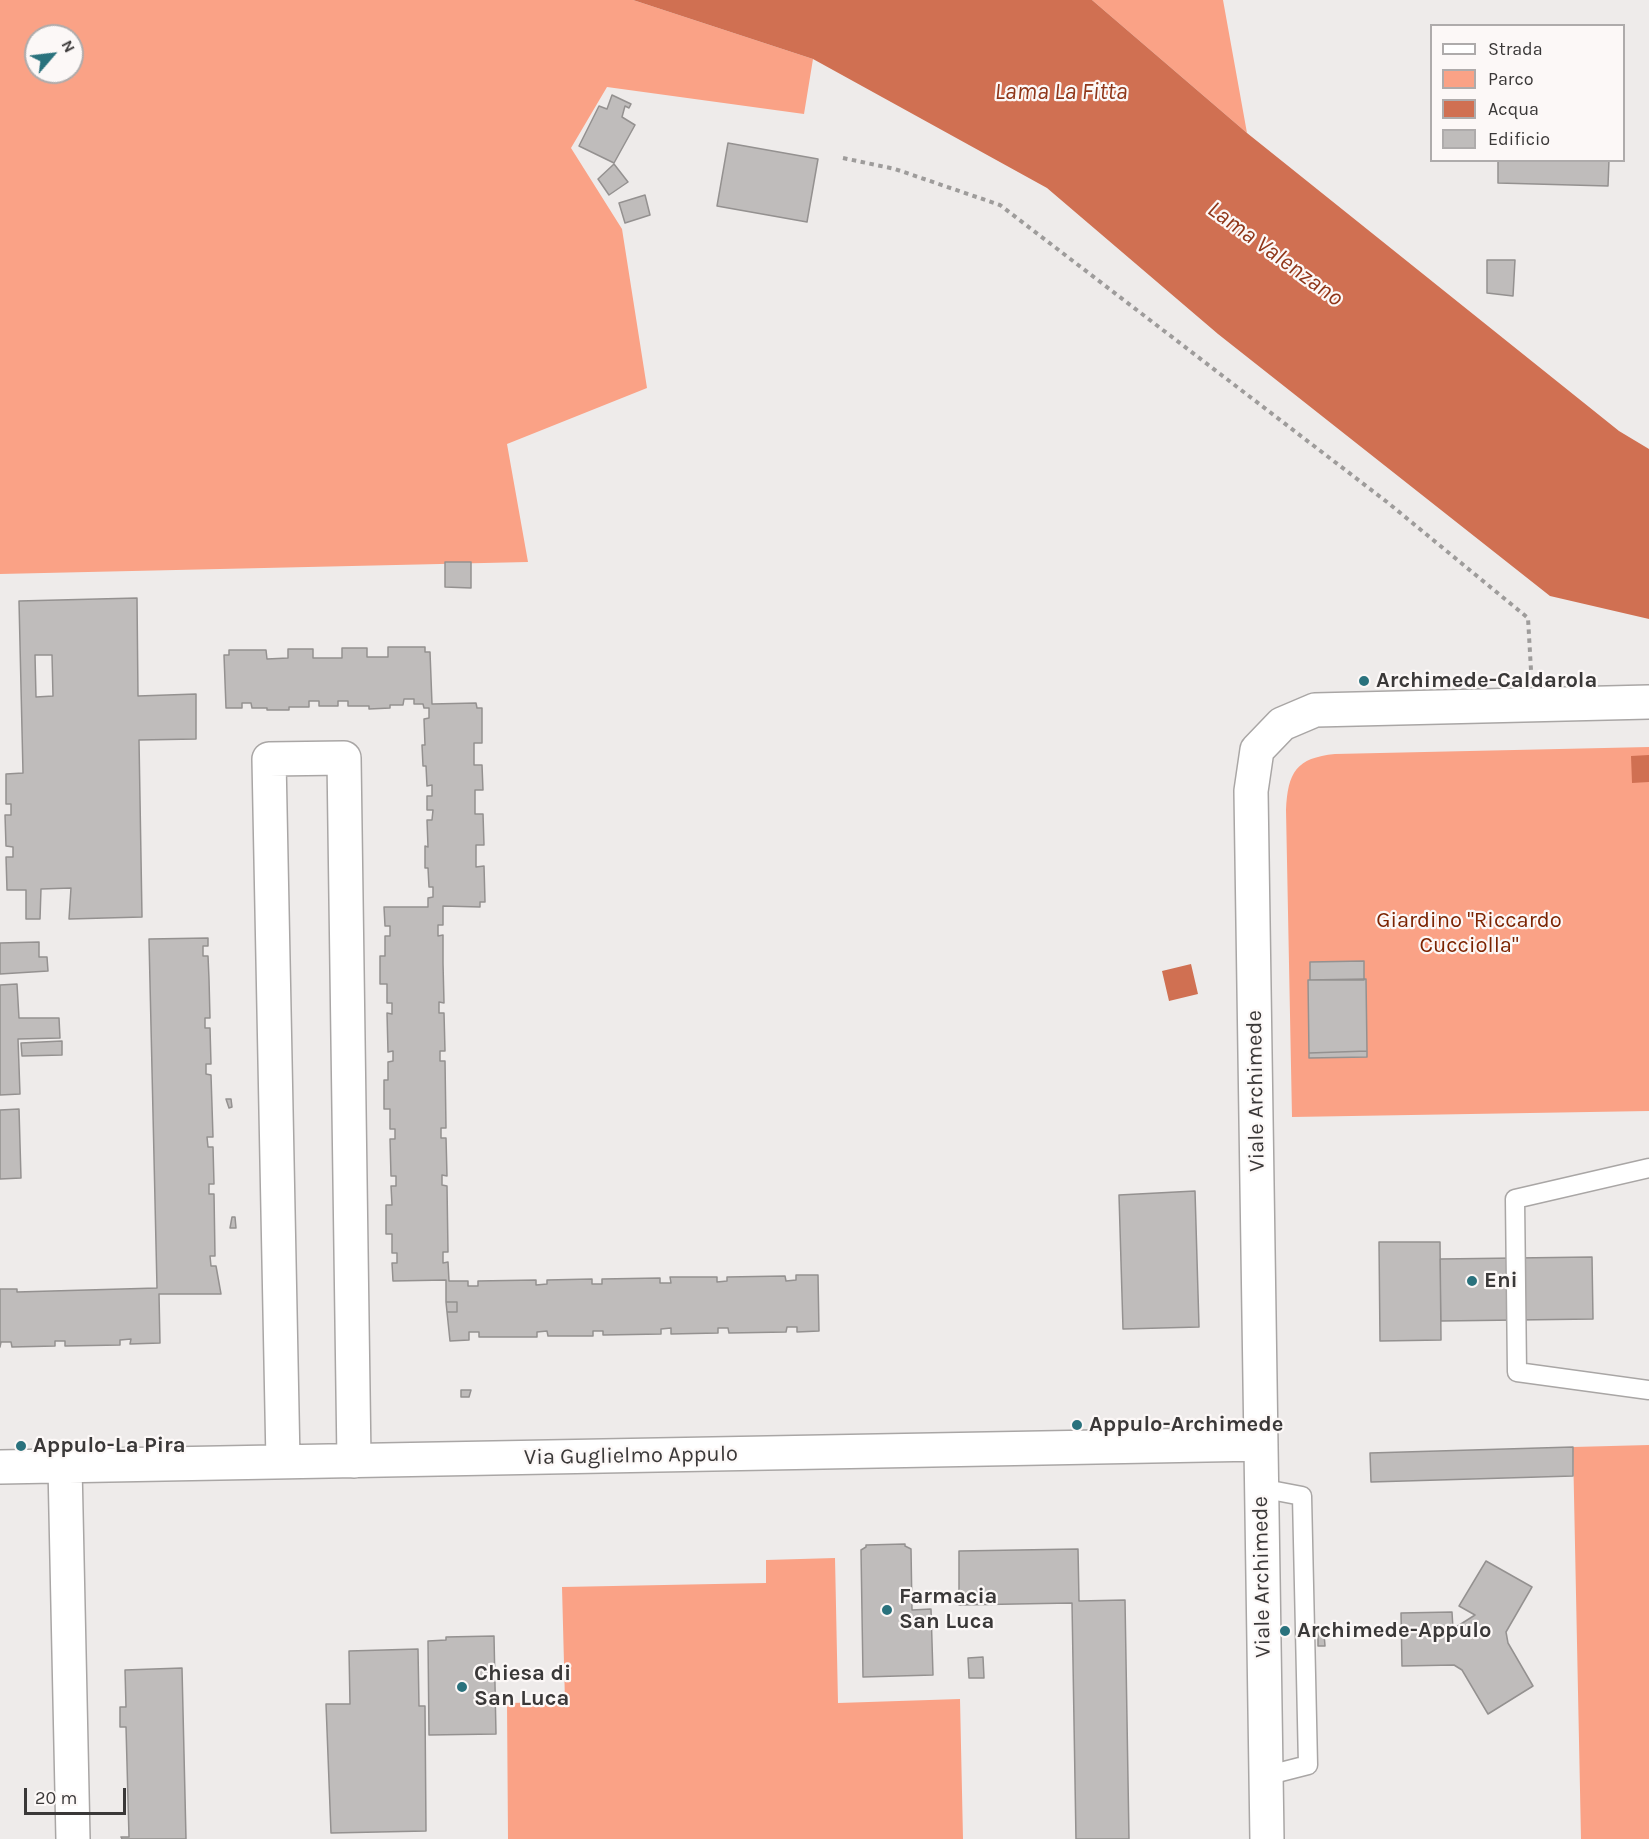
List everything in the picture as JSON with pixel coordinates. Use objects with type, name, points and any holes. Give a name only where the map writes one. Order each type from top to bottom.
[{"type":"street","name":"Viale Archimede","points":[[1266,1839],[1251,791],[1257,750],[1282,724],[1315,710],[1649,702]]},
{"type":"street","points":[[283,1462],[269,759],[322,758],[344,758],[354,1461]]},
{"type":"street","name":"Via Guglielmo Appulo","points":[[0,1467],[1261,1444]]},
{"type":"street","points":[[65,1466],[73,1839]]},
{"type":"lane","points":[[1649,1168],[1515,1199],[1516,1372],[1649,1390]]},
{"type":"lane","points":[[1260,1488],[1302,1496],[1308,1765],[1265,1776]]},
{"type":"path","points":[[843,158],[895,169],[1000,205],[1387,502],[1528,618],[1533,704]]},
{"type":"green space","points":[[0,0],[633,0],[813,59],[804,114],[607,87],[571,148],[622,229],[647,388],[507,444],[528,562],[0,574]]},
{"type":"green space","points":[[1092,0],[1223,0],[1247,133]]},
{"type":"green space","name":"Giardino \"Riccardo Cucciolla\"","points":[[1649,747],[1649,1111],[1292,1117],[1286,810],[1289,786],[1297,769],[1311,759],[1335,754]]},
{"type":"green space","points":[[1649,1445],[1649,1839],[1581,1839],[1573,1447]]},
{"type":"green space","points":[[835,1558],[838,1703],[960,1699],[963,1839],[508,1839],[507,1703],[565,1702],[562,1587],[766,1583],[766,1560]]},
{"type":"water","name":"Lama La Fitta","points":[[633,0],[1092,0],[1247,133],[1619,431],[1649,449],[1649,619],[1550,596],[1218,334],[1047,188],[813,59]]},
{"type":"water","points":[[1649,755],[1649,782],[1632,783],[1631,756]]},
{"type":"water","points":[[1191,964],[1198,994],[1169,1001],[1162,971]]},
{"type":"building","points":[[612,95],[631,104],[629,108],[625,106],[622,117],[635,125],[614,163],[579,146],[599,106],[607,109]]},
{"type":"building","points":[[728,143],[818,159],[807,222],[717,206]]},
{"type":"building","points":[[1498,162],[1609,162],[1608,186],[1498,183]]},
{"type":"building","points":[[614,164],[628,182],[609,195],[598,179]]},
{"type":"building","points":[[645,195],[650,215],[625,223],[619,203]]},
{"type":"building","points":[[1487,260],[1515,260],[1513,296],[1487,293]]},
{"type":"building","points":[[445,562],[471,562],[471,588],[445,587]]},
{"type":"building","points":[[137,598],[138,696],[196,694],[196,739],[139,740],[142,917],[69,919],[71,888],[41,889],[40,919],[26,919],[26,890],[7,890],[6,857],[13,857],[13,847],[6,846],[5,815],[11,815],[11,804],[6,804],[6,774],[23,773],[19,601]],"holes":[[[35,655],[52,655],[53,696],[36,697]]]},
{"type":"building","points":[[388,647],[425,647],[425,652],[430,652],[432,704],[476,703],[477,708],[482,708],[482,743],[474,743],[474,765],[482,765],[483,790],[475,790],[475,814],[483,814],[484,845],[476,845],[476,867],[484,866],[485,902],[480,902],[480,907],[443,906],[443,925],[438,925],[438,936],[443,935],[444,1003],[439,1002],[439,1013],[444,1013],[445,1051],[440,1051],[440,1061],[445,1061],[446,1128],[441,1128],[441,1138],[446,1138],[447,1176],[442,1175],[442,1185],[447,1186],[448,1252],[443,1252],[443,1263],[448,1262],[449,1281],[468,1281],[468,1286],[478,1286],[478,1281],[536,1280],[536,1285],[547,1284],[547,1280],[592,1279],[592,1284],[602,1284],[602,1279],[660,1278],[660,1283],[671,1283],[670,1277],[717,1277],[717,1282],[727,1281],[727,1277],[785,1276],[786,1281],[796,1280],[796,1275],[818,1275],[819,1331],[797,1332],[797,1327],[787,1327],[786,1332],[729,1333],[728,1328],[718,1328],[718,1333],[671,1334],[671,1328],[661,1329],[661,1334],[603,1335],[603,1331],[593,1331],[593,1336],[548,1336],[547,1331],[537,1332],[537,1337],[479,1337],[479,1332],[469,1332],[469,1340],[450,1341],[447,1312],[457,1312],[457,1302],[446,1302],[446,1280],[393,1281],[392,1263],[397,1263],[397,1253],[392,1253],[392,1234],[386,1234],[386,1205],[392,1205],[391,1186],[396,1186],[396,1176],[391,1176],[390,1139],[395,1139],[395,1129],[390,1129],[390,1109],[384,1109],[384,1080],[388,1080],[388,1062],[393,1061],[393,1051],[388,1052],[387,1013],[392,1014],[392,1003],[387,1003],[387,984],[380,984],[380,956],[385,956],[385,936],[390,936],[390,926],[385,926],[384,907],[428,907],[428,898],[433,897],[433,887],[429,887],[428,868],[425,868],[425,846],[428,847],[427,820],[432,820],[433,810],[427,810],[427,796],[432,796],[432,785],[427,786],[422,745],[425,745],[424,719],[429,718],[429,708],[424,708],[423,704],[414,704],[414,699],[404,699],[403,705],[390,705],[390,708],[369,709],[369,706],[348,706],[348,701],[338,701],[338,706],[319,706],[319,701],[309,701],[309,707],[289,707],[289,710],[252,708],[251,703],[242,703],[242,708],[226,708],[224,655],[229,655],[229,650],[266,650],[267,659],[288,658],[288,649],[313,649],[313,658],[342,658],[342,648],[367,648],[367,657],[388,657]]},
{"type":"building","points":[[208,938],[208,946],[203,946],[203,956],[208,956],[210,1018],[205,1018],[205,1028],[210,1028],[211,1064],[206,1064],[206,1074],[211,1075],[213,1137],[207,1137],[208,1147],[213,1147],[214,1184],[209,1184],[209,1194],[214,1194],[215,1256],[210,1256],[211,1266],[216,1266],[221,1294],[159,1294],[160,1343],[130,1344],[131,1339],[120,1340],[120,1345],[65,1346],[65,1341],[55,1341],[55,1346],[12,1347],[11,1342],[1,1342],[0,1347],[0,1289],[17,1289],[17,1292],[157,1288],[149,939]]},
{"type":"building","points":[[39,942],[39,957],[47,957],[48,971],[0,974],[0,943]]},
{"type":"building","points":[[1364,961],[1364,980],[1310,980],[1310,962]]},
{"type":"building","points":[[1366,979],[1367,1051],[1309,1053],[1308,980]]},
{"type":"building","points":[[17,984],[19,1018],[59,1018],[60,1038],[18,1039],[20,1094],[0,1095],[0,985]]},
{"type":"building","points":[[62,1041],[62,1055],[22,1056],[21,1043]]},
{"type":"building","points":[[1367,1051],[1367,1057],[1309,1058],[1309,1053]]},
{"type":"building","points":[[226,1099],[231,1099],[232,1107],[229,1108]]},
{"type":"building","points":[[19,1109],[21,1178],[0,1179],[0,1110]]},
{"type":"building","points":[[1195,1191],[1199,1327],[1123,1329],[1119,1195]]},
{"type":"building","points":[[232,1217],[235,1217],[236,1228],[230,1228]]},
{"type":"building","points":[[1379,1242],[1440,1242],[1441,1340],[1380,1341]]},
{"type":"building","points":[[1592,1257],[1593,1319],[1441,1321],[1440,1259]]},
{"type":"building","points":[[446,1302],[457,1302],[457,1312],[447,1312]]},
{"type":"building","points":[[461,1390],[471,1390],[469,1397],[461,1397]]},
{"type":"building","points":[[1573,1447],[1573,1476],[1371,1482],[1370,1453]]},
{"type":"building","name":"Farmacia San Luca","points":[[905,1544],[911,1549],[912,1610],[931,1609],[933,1675],[863,1677],[861,1550],[866,1545]]},
{"type":"building","points":[[1078,1549],[1079,1601],[1125,1600],[1129,1839],[1076,1839],[1072,1603],[959,1605],[959,1551]]},
{"type":"building","points":[[1486,1561],[1532,1587],[1506,1632],[1508,1643],[1533,1686],[1488,1714],[1462,1670],[1454,1665],[1402,1666],[1401,1613],[1452,1612],[1453,1629],[1475,1615],[1459,1606]]},
{"type":"building","points":[[1318,1633],[1324,1633],[1325,1646],[1318,1646]]},
{"type":"building","name":"Chiesa di San Luca","points":[[494,1636],[496,1734],[429,1735],[428,1641],[446,1640],[446,1637]]},
{"type":"building","points":[[418,1649],[419,1706],[425,1706],[426,1831],[331,1833],[326,1704],[350,1704],[349,1651]]},
{"type":"building","points":[[983,1657],[984,1678],[969,1678],[968,1658]]},
{"type":"building","points":[[182,1668],[186,1839],[122,1839],[121,1837],[129,1837],[126,1727],[120,1727],[120,1707],[126,1707],[125,1670]]},
{"type":"place","name":"Archimede-Caldarola","points":[[1364,681]]},
{"type":"place","name":"Eni","points":[[1472,1281]]},
{"type":"place","name":"Appulo-Archimede","points":[[1077,1425]]},
{"type":"place","name":"Appulo-La Pira","points":[[21,1446]]},
{"type":"place","name":"Farmacia San Luca","points":[[887,1610]]},
{"type":"place","name":"Archimede-Appulo","points":[[1285,1631]]},
{"type":"place","name":"Chiesa di San Luca","points":[[462,1687]]},
{"type":"water label","name":"Lama Valenzano","points":[[1275,254]]}]
